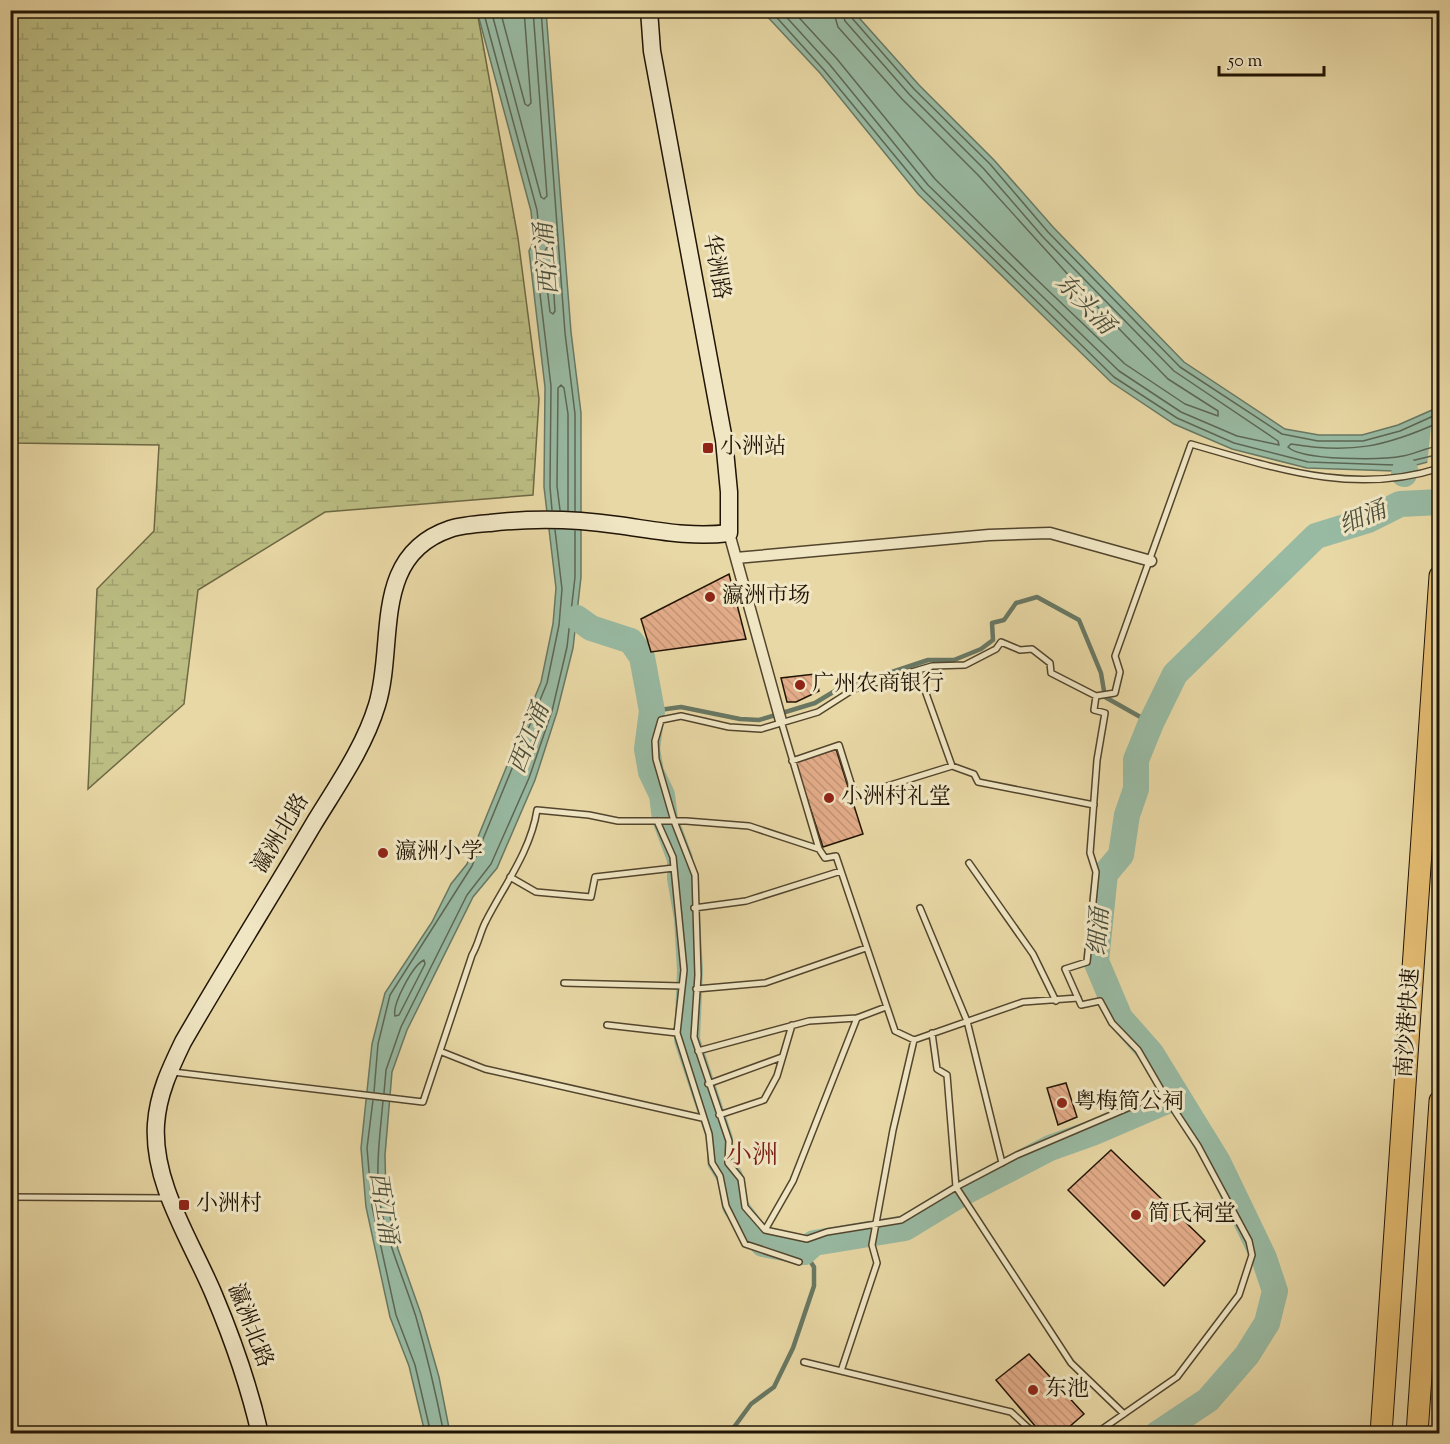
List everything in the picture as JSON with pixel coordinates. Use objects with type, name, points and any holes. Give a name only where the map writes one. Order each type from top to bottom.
[{"type":"highway","name":"南沙港快速","points":[[1381,1434],[1440,576]]},
{"type":"highway","name":"南沙港快速","points":[[1417,1434],[1440,1101]]},
{"type":"main road","name":"华洲路","points":[[649,10],[652,51],[724,440],[729,492],[729,533]]},
{"type":"main road","name":"瀛洲北路","points":[[260,1434],[247,1385],[228,1330],[171,1198],[161,1168],[156,1124],[169,1071],[204,1005],[339,782],[370,723],[384,671],[390,598],[408,561],[419,548],[451,529],[511,520],[591,522],[688,536],[729,533]]},
{"type":"street","points":[[729,533],[781,721]]},
{"type":"street","points":[[736,558],[988,535],[1050,533],[1150,561]]},
{"type":"lane","points":[[1162,1093],[1002,1163],[901,1220],[826,1232],[807,1239],[765,1230],[745,1207],[741,1179],[728,1163],[729,1141],[694,1037],[695,875],[674,821],[656,759],[655,741],[661,720],[681,716],[729,727],[761,729],[781,721],[818,712],[854,689],[933,666],[965,665],[996,649],[1000,642],[1020,650],[1032,649],[1050,663],[1052,673],[1096,696],[1115,693],[1120,672],[1115,656],[1191,444],[1332,480],[1385,479],[1440,468]]},
{"type":"lane","points":[[918,671],[952,766]]},
{"type":"lane","points":[[1095,1434],[1178,1377],[1239,1295],[1252,1255],[1249,1241],[1223,1190],[1198,1146],[1162,1093],[1138,1050],[1112,1023],[1100,1001],[1081,1005],[1065,969],[1087,962],[1096,872],[1090,853],[1097,760],[1105,713],[1094,710],[1096,696]]},
{"type":"lane","points":[[781,721],[819,849],[825,858],[836,856],[895,1031],[914,1040],[1023,1002],[1078,998]]},
{"type":"lane","points":[[792,761],[839,746],[855,796],[952,766],[974,774],[978,782],[1094,805]]},
{"type":"lane","points":[[169,1071],[423,1102],[442,1052],[472,955],[481,939],[484,924],[532,832],[537,810],[618,821],[674,821],[749,826],[819,849]]},
{"type":"lane","points":[[657,821],[673,857],[684,970],[677,1033],[702,1118],[709,1134],[712,1163],[720,1176],[726,1206],[745,1244],[799,1262]]},
{"type":"lane","points":[[969,863],[1034,954],[1056,1001]]},
{"type":"lane","points":[[510,877],[536,892],[591,897],[595,877],[674,868]]},
{"type":"lane","points":[[694,909],[746,901],[841,871]]},
{"type":"lane","points":[[920,908],[967,1021],[1002,1163]]},
{"type":"lane","points":[[696,989],[765,983],[866,948]]},
{"type":"lane","points":[[564,983],[682,986]]},
{"type":"lane","points":[[698,1051],[792,1025],[831,1018],[856,1018],[886,1007]]},
{"type":"lane","points":[[765,1230],[793,1181],[856,1018]]},
{"type":"lane","points":[[607,1025],[677,1033]]},
{"type":"lane","points":[[719,1115],[764,1100],[777,1076],[792,1025]]},
{"type":"lane","points":[[932,1033],[937,1070],[947,1074],[956,1187],[1071,1363],[1124,1414]]},
{"type":"lane","points":[[841,1371],[877,1263],[872,1245],[893,1130],[914,1040]]},
{"type":"lane","points":[[442,1052],[485,1068],[702,1118]]},
{"type":"lane","points":[[708,1084],[783,1057]]},
{"type":"lane","points":[[10,1197],[171,1198]]},
{"type":"lane","points":[[804,1362],[1011,1412],[1035,1434]]},
{"type":"green space","points":[[11,10],[477,11],[518,238],[539,399],[533,495],[325,512],[198,590],[184,704],[88,789],[97,589],[154,531],[159,445],[11,443]]},
{"type":"water","name":"西江涌","points":[[477,11],[546,11],[571,332],[581,413],[581,577],[573,648],[557,712],[535,780],[497,868],[473,897],[407,1030],[392,1072],[385,1155],[386,1201],[398,1249],[421,1314],[439,1377],[450,1433],[425,1433],[409,1366],[390,1317],[366,1207],[361,1148],[372,1044],[385,993],[432,922],[451,884],[467,864],[541,682],[553,624],[556,588],[544,487],[545,387],[529,251],[534,241],[531,211]]},
{"type":"water","name":"东头涌","points":[[762,11],[853,11],[919,85],[994,160],[1053,227],[1184,362],[1285,429],[1319,435],[1362,435],[1398,425],[1439,407],[1439,459],[1394,471],[1307,468],[1232,449],[1174,424],[1111,382],[918,194],[820,73]]},
{"type":"pier","points":[[1440,404],[1440,462],[1427,466],[1433,407]]},
{"type":"building","name":"瀛洲市场","points":[[729,574],[746,639],[651,652],[641,619]]},
{"type":"building","name":"广州农商银行","points":[[815,674],[819,691],[796,702],[787,702],[781,678]]},
{"type":"building","name":"小洲村礼堂","points":[[836,749],[863,834],[823,847],[795,762]]},
{"type":"building","name":"粤梅简公祠","points":[[1066,1083],[1077,1117],[1058,1125],[1047,1088]]},
{"type":"building","name":"简氏祠堂","points":[[1111,1150],[1205,1241],[1164,1286],[1068,1190]]},
{"type":"building","name":"东池","points":[[1029,1354],[1084,1414],[1061,1434],[1042,1434],[996,1380]]},
{"type":"waterway","name":"细涌","points":[[1404,474],[1405,470]]},
{"type":"waterway","name":"细涌","points":[[1157,1434],[1208,1400],[1247,1355],[1267,1323],[1275,1291],[1264,1258],[1218,1162],[1151,1053],[1120,1018],[1096,961],[1105,874],[1121,855],[1127,815],[1136,789],[1136,760],[1175,674],[1316,536],[1368,520],[1400,504],[1440,502]]},
{"type":"waterway","points":[[652,711],[681,707],[740,719],[759,720],[815,703],[848,683],[880,676],[928,660],[954,660],[981,649],[993,640],[992,623],[1004,620],[1016,603],[1037,597],[1079,620],[1101,673],[1105,697],[1151,723]]},
{"type":"waterway","points":[[577,618],[591,628],[631,641],[642,657],[652,711],[647,749],[651,772],[662,795],[665,819],[680,859],[680,878],[687,918],[690,970],[687,1040],[720,1139],[720,1161],[730,1177],[735,1206],[763,1244],[804,1252],[814,1243],[905,1228],[961,1194],[1050,1148],[1092,1133],[1176,1097]]},
{"type":"waterway","points":[[729,1434],[751,1404],[774,1387],[793,1348],[814,1286],[814,1267],[804,1252]]},
{"type":"place","name":"小洲站","points":[[708,448]]},
{"type":"place","name":"瀛洲市场","points":[[710,597]]},
{"type":"place","name":"广州农商银行","points":[[800,685]]},
{"type":"place","name":"小洲村礼堂","points":[[829,798]]},
{"type":"place","name":"瀛洲小学","points":[[383,853]]},
{"type":"place","name":"粤梅简公祠","points":[[1062,1103]]},
{"type":"place","name":"小洲村","points":[[184,1205]]},
{"type":"place","name":"简氏祠堂","points":[[1136,1215]]},
{"type":"place","name":"东池","points":[[1033,1390]]},
{"type":"district","name":"小洲","points":[[752,1156]]}]
